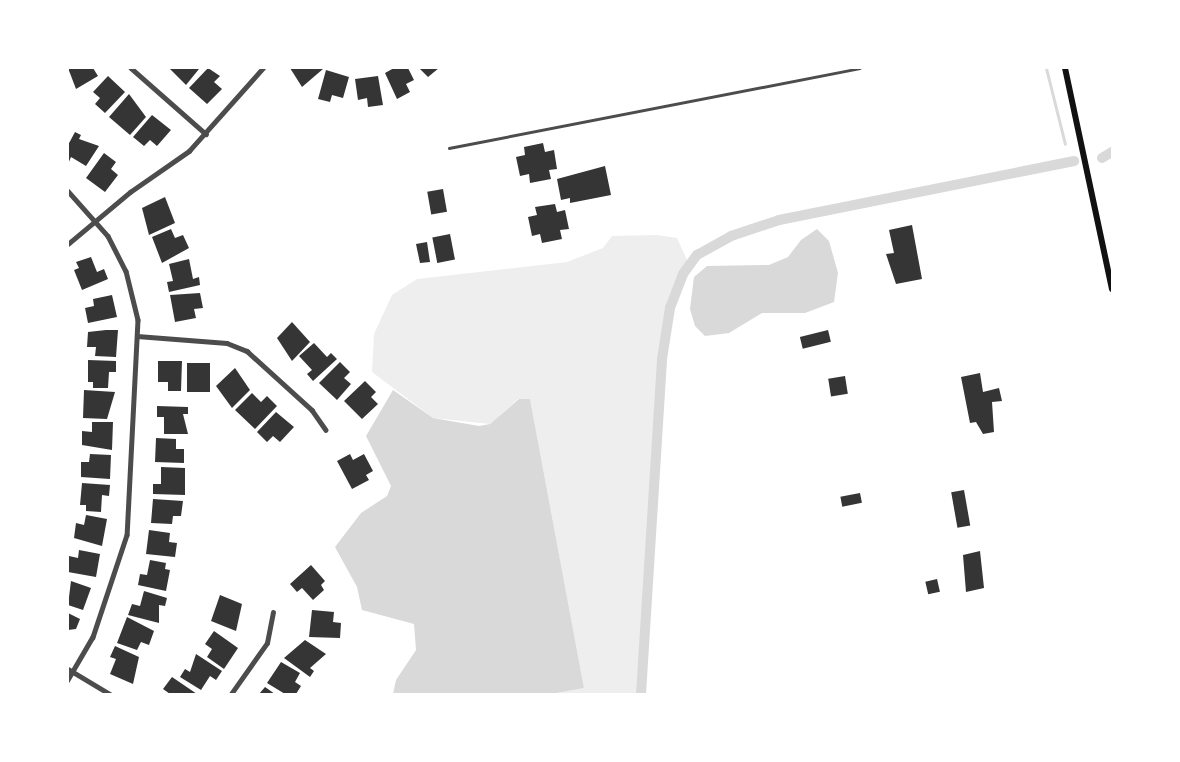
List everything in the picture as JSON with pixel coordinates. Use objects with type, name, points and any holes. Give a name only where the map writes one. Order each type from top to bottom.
[{"type":"main road","points":[[1065,68],[1093,190],[1112,289]]},
{"type":"street","points":[[131,68],[206,134]]},
{"type":"street","points":[[68,244],[95,220],[206,134],[263,68]]},
{"type":"street","points":[[68,191],[95,220],[132,287],[137,336],[127,535],[94,637],[70,670],[68,680]]},
{"type":"street","points":[[137,336],[227,342],[247,351],[312,410],[326,430]]},
{"type":"street","points":[[231,694],[267,643],[274,613]]},
{"type":"street","points":[[70,670],[110,694]]},
{"type":"lane","points":[[449,148],[858,68]]},
{"type":"shaded area","points":[[817,229],[829,241],[838,273],[834,302],[805,313],[762,313],[729,333],[705,336],[695,326],[690,309],[694,277],[707,266],[769,265],[788,257],[801,240]]},
{"type":"shaded area","points":[[657,235],[677,238],[687,260],[662,326],[640,694],[551,694],[584,688],[530,399],[518,399],[490,424],[433,418],[372,372],[374,334],[392,295],[417,279],[567,262],[603,248],[612,236]]},
{"type":"shaded area","points":[[393,390],[433,418],[479,426],[490,424],[519,399],[530,399],[584,688],[551,694],[393,694],[396,680],[416,650],[414,624],[362,610],[357,587],[335,547],[361,513],[387,496],[391,486],[366,436]]},
{"type":"building","points":[[68,68],[93,68],[98,76],[76,89]]},
{"type":"building","points":[[169,68],[198,68],[199,69],[186,85]]},
{"type":"building","points":[[208,68],[220,76],[214,82],[222,89],[207,104],[189,88]]},
{"type":"building","points":[[290,68],[322,68],[323,69],[302,87]]},
{"type":"building","points":[[394,68],[408,68],[414,80],[406,84],[410,92],[397,99],[385,73]]},
{"type":"building","points":[[419,68],[439,68],[428,77]]},
{"type":"building","points":[[326,70],[349,77],[343,98],[332,95],[330,102],[318,99]]},
{"type":"building","points":[[108,76],[125,92],[105,113],[95,104],[100,98],[93,92]]},
{"type":"building","points":[[378,76],[383,105],[368,107],[367,98],[358,100],[355,79]]},
{"type":"building","points":[[129,94],[146,117],[130,135],[109,117]]},
{"type":"building","points":[[152,115],[171,130],[157,146],[150,140],[144,146],[133,137]]},
{"type":"building","points":[[75,132],[81,135],[79,139],[99,146],[86,166],[71,157],[68,164],[68,145]]},
{"type":"building","points":[[543,143],[545,152],[554,150],[557,169],[549,170],[551,179],[530,183],[529,174],[520,176],[516,157],[525,155],[524,147]]},
{"type":"building","points":[[104,153],[116,162],[111,169],[118,175],[105,192],[86,178]]},
{"type":"building","points":[[605,166],[611,195],[570,203],[570,198],[561,200],[557,179]]},
{"type":"building","points":[[443,189],[447,212],[431,214],[427,192]]},
{"type":"building","points":[[165,197],[175,223],[149,235],[142,208]]},
{"type":"building","points":[[555,204],[557,212],[565,210],[569,229],[560,230],[562,239],[542,243],[540,234],[532,236],[528,217],[537,215],[535,207]]},
{"type":"building","points":[[912,225],[922,279],[896,284],[886,254],[894,253],[889,230]]},
{"type":"building","points":[[171,229],[175,238],[183,235],[189,248],[162,263],[152,237]]},
{"type":"building","points":[[450,234],[455,260],[437,263],[432,237]]},
{"type":"building","points":[[427,242],[430,262],[420,263],[416,244]]},
{"type":"building","points":[[91,257],[97,272],[104,269],[108,279],[82,290],[74,270],[79,268],[76,262]]},
{"type":"building","points":[[189,259],[193,279],[199,277],[200,285],[169,292],[167,282],[173,281],[169,264]]},
{"type":"building","points":[[200,293],[203,308],[194,309],[196,318],[175,322],[170,295]]},
{"type":"building","points":[[112,295],[117,317],[88,323],[85,308],[94,306],[93,299]]},
{"type":"building","points":[[292,322],[310,342],[292,361],[277,338]]},
{"type":"building","points":[[118,330],[116,357],[95,356],[96,347],[87,347],[88,332]]},
{"type":"building","points":[[828,330],[831,342],[803,349],[800,337]]},
{"type":"building","points":[[314,343],[327,357],[331,353],[337,359],[313,381],[307,374],[312,370],[299,356]]},
{"type":"building","points":[[88,360],[116,361],[116,372],[109,372],[108,388],[93,388],[93,382],[88,382]]},
{"type":"building","points":[[158,361],[182,361],[181,391],[168,391],[168,382],[158,382]]},
{"type":"building","points":[[340,362],[350,372],[344,378],[351,384],[337,400],[319,383]]},
{"type":"building","points":[[187,363],[210,363],[210,392],[187,392]]},
{"type":"building","points":[[235,368],[250,390],[232,408],[216,386]]},
{"type":"building","points":[[980,373],[983,392],[999,388],[1002,401],[992,402],[994,432],[983,434],[976,422],[970,423],[961,377]]},
{"type":"building","points":[[845,376],[848,394],[831,396],[828,379]]},
{"type":"building","points":[[365,381],[376,392],[371,397],[378,404],[362,419],[344,401]]},
{"type":"building","points":[[84,390],[115,392],[107,419],[83,418]]},
{"type":"building","points":[[252,393],[261,402],[267,396],[277,406],[255,429],[235,410]]},
{"type":"building","points":[[157,406],[188,407],[188,414],[183,414],[188,434],[164,434],[164,417],[157,417]]},
{"type":"building","points":[[276,412],[294,427],[280,442],[273,436],[267,442],[257,432]]},
{"type":"building","points":[[92,422],[113,422],[112,450],[82,445],[82,431],[92,432]]},
{"type":"building","points":[[156,438],[176,439],[176,449],[184,449],[184,463],[155,462]]},
{"type":"building","points":[[90,454],[111,455],[110,479],[81,477],[81,462],[89,462]]},
{"type":"building","points":[[350,454],[353,460],[364,454],[373,471],[366,475],[369,480],[352,489],[337,461]]},
{"type":"building","points":[[161,467],[185,468],[185,495],[153,494],[153,484],[161,484]]},
{"type":"building","points":[[82,483],[110,485],[109,496],[102,495],[101,512],[86,511],[86,505],[80,505]]},
{"type":"building","points":[[964,490],[970,525],[957,528],[951,492]]},
{"type":"building","points":[[860,493],[862,503],[842,507],[840,497]]},
{"type":"building","points":[[153,499],[183,501],[181,516],[173,516],[172,524],[151,523]]},
{"type":"building","points":[[86,515],[107,519],[102,546],[74,538],[76,523],[84,525]]},
{"type":"building","points":[[149,530],[170,533],[169,542],[177,543],[175,557],[146,554]]},
{"type":"building","points":[[79,550],[100,554],[96,577],[68,572],[69,556],[78,558]]},
{"type":"building","points":[[980,551],[984,588],[966,592],[963,555]]},
{"type":"building","points":[[150,560],[166,563],[165,569],[170,570],[166,591],[138,585],[140,574],[147,575]]},
{"type":"building","points":[[311,565],[325,581],[321,585],[324,590],[313,600],[302,588],[297,592],[290,584]]},
{"type":"building","points":[[937,579],[940,592],[928,594],[925,582]]},
{"type":"building","points":[[71,581],[91,588],[83,610],[68,605]]},
{"type":"building","points":[[144,591],[167,598],[165,606],[159,605],[159,623],[128,615],[132,604],[140,606]]},
{"type":"building","points":[[220,595],[242,604],[236,631],[211,621]]},
{"type":"building","points":[[312,610],[334,612],[333,622],[341,623],[340,638],[309,637]]},
{"type":"building","points":[[68,613],[80,619],[76,629],[68,630]]},
{"type":"building","points":[[127,617],[154,631],[149,645],[141,642],[137,650],[117,643]]},
{"type":"building","points":[[214,631],[238,648],[224,669],[207,657],[212,649],[205,644]]},
{"type":"building","points":[[305,640],[326,654],[310,668],[314,671],[310,677],[284,658]]},
{"type":"building","points":[[115,646],[139,657],[133,684],[110,674],[116,659],[110,657]]},
{"type":"building","points":[[196,654],[222,671],[216,680],[210,676],[201,690],[180,677],[185,669],[190,672]]},
{"type":"building","points":[[281,662],[300,673],[295,682],[301,686],[296,694],[285,694],[267,683]]},
{"type":"building","points":[[172,677],[197,694],[170,694],[163,689]]},
{"type":"building","points":[[265,687],[275,694],[259,694]]},
{"type":"waterway","points":[[1046,68],[1065,144]]},
{"type":"waterway","points":[[1102,158],[1112,152]]},
{"type":"waterway","points":[[641,694],[662,359],[670,308],[683,274],[697,255],[731,236],[779,220],[1074,161]]}]
